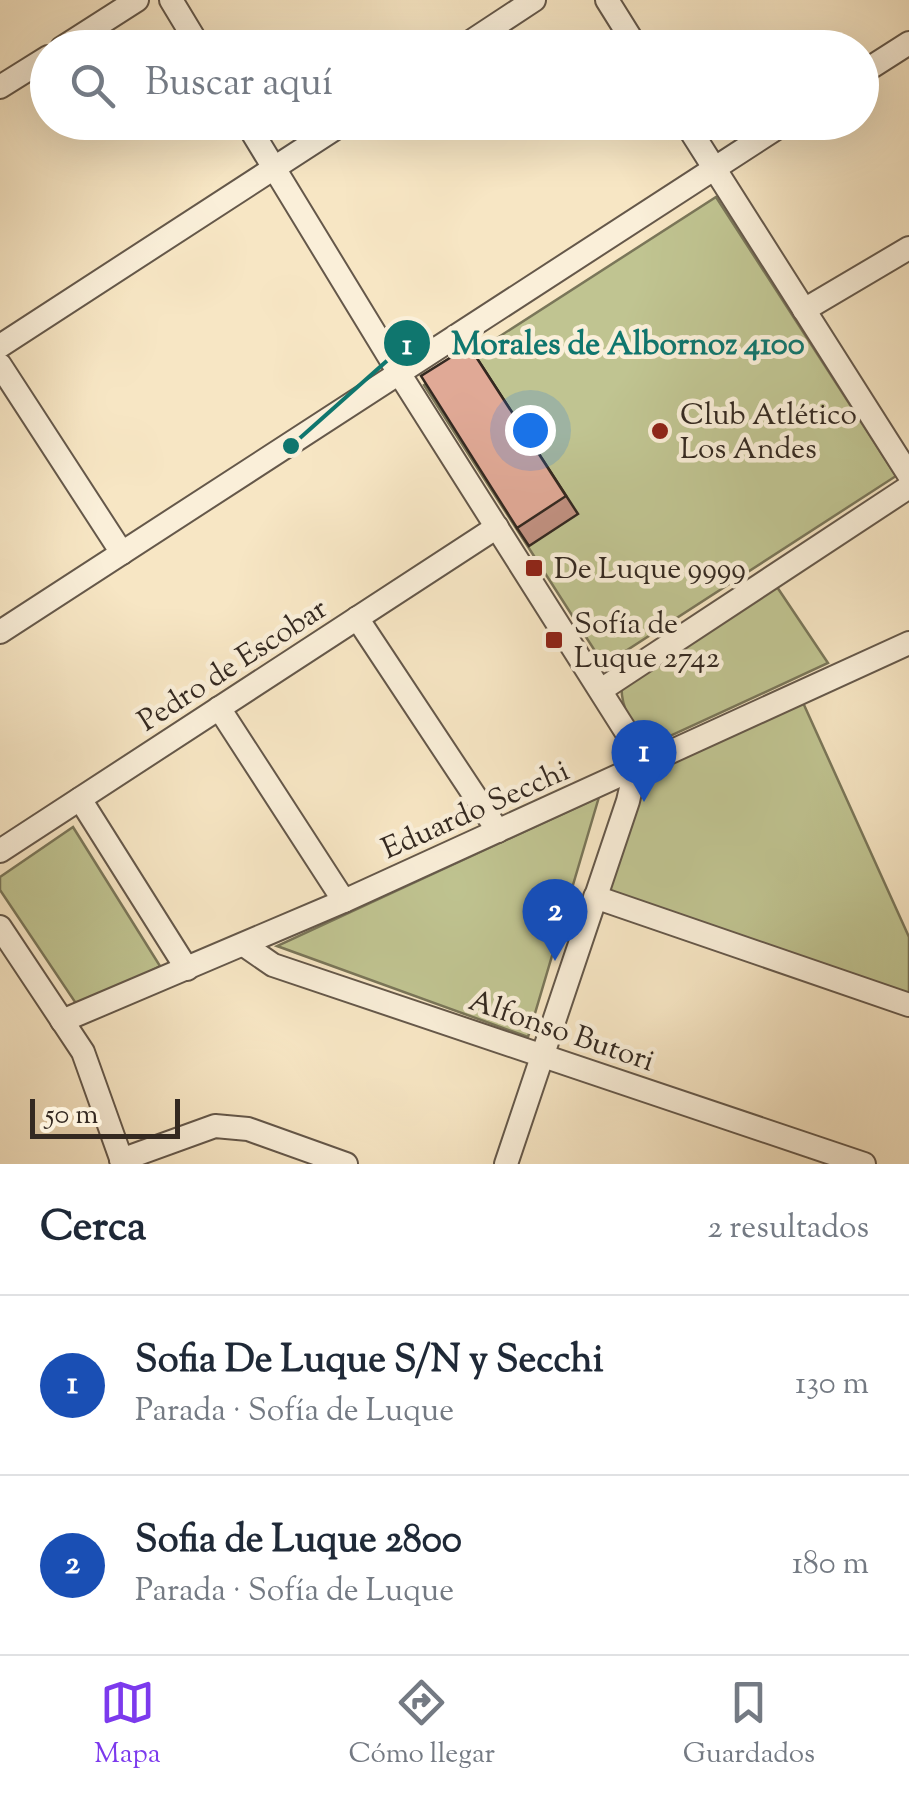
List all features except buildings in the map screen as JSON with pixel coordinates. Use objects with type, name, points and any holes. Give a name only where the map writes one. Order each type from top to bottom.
[{"type":"street","points":[[90,30],[137,0]]},
{"type":"street","points":[[171,0],[189,30]]},
{"type":"street","points":[[488,30],[534,0]]},
{"type":"street","points":[[607,0],[626,30]]},
{"type":"street","points":[[879,62],[909,42]]},
{"type":"street","points":[[0,87],[30,68]]},
{"type":"street","points":[[257,140],[632,742],[635,770],[506,1164]]},
{"type":"street","points":[[0,346],[317,140]]},
{"type":"street","points":[[696,140],[909,476]]},
{"type":"street","points":[[0,632],[758,140]]},
{"type":"street","points":[[804,310],[909,248]]},
{"type":"street","points":[[0,365],[122,553]]},
{"type":"street","points":[[601,690],[909,487]]},
{"type":"street","name":"Pedro de Escobar","points":[[0,851],[497,527]]},
{"type":"street","points":[[357,618],[498,830]]},
{"type":"street","name":"Eduardo Secchi","points":[[62,1021],[344,901],[909,643]]},
{"type":"street","points":[[219,708],[344,901]]},
{"type":"street","points":[[80,799],[187,969]]},
{"type":"street","points":[[595,897],[909,1005]]},
{"type":"street","points":[[0,927],[89,1064],[122,1162],[214,1126],[248,1129],[346,1164]]},
{"type":"street","name":"Alfonso Butori","points":[[244,945],[273,965],[864,1164]]},
{"type":"green space","name":"Club Atlético Los Andes","points":[[716,197],[896,476],[604,665],[424,385]]},
{"type":"green space","points":[[773,581],[828,663],[655,743],[647,739],[625,708],[622,680]]},
{"type":"green space","points":[[800,696],[909,937],[909,996],[603,891],[645,770]]},
{"type":"green space","points":[[599,797],[528,1037],[277,946]]},
{"type":"green space","points":[[73,827],[160,966],[79,1008],[0,890],[0,877]]},
{"type":"place","name":"Club Atlético Los Andes","points":[[660,431]]},
{"type":"place","name":"Morales de Albornoz 4100","points":[[291,446]]},
{"type":"place","name":"De Luque 9999","points":[[534,568]]},
{"type":"place","name":"Sofía de Luque 2742","points":[[554,640]]},
{"type":"place","name":"Sofia De Luque S/N y Secchi","points":[[644,802]]},
{"type":"place","name":"Sofia de Luque 2800","points":[[555,961]]}]
